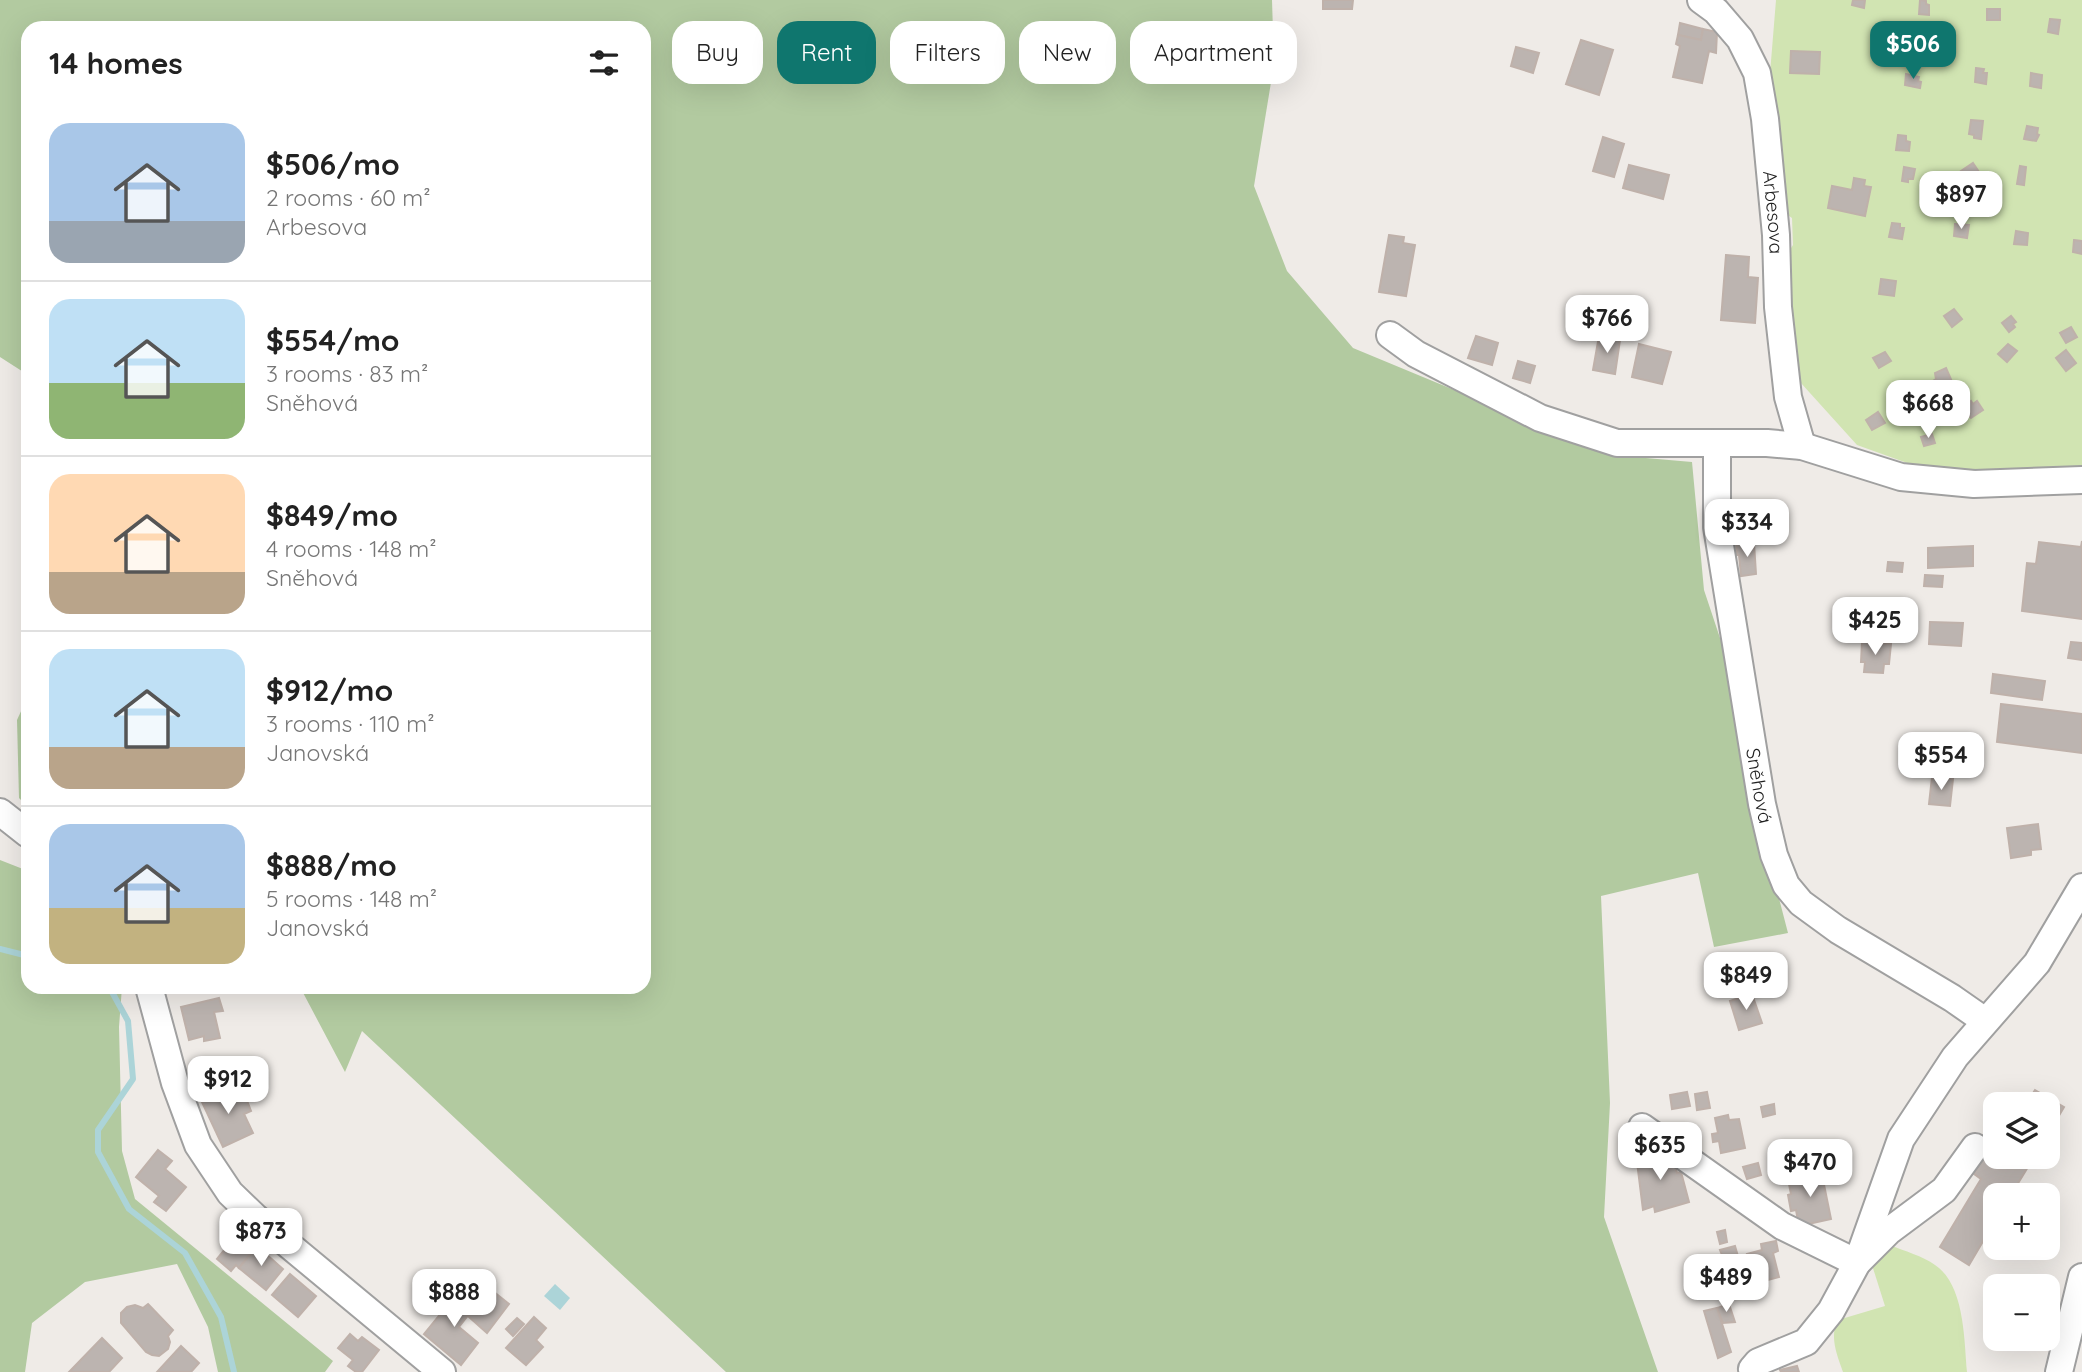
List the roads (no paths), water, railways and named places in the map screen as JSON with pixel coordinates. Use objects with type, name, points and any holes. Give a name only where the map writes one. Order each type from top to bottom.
[{"type":"street","name":"Arbesova","points":[[1701,0],[1716,11],[1740,38],[1757,73],[1765,119],[1776,235],[1777,307],[1788,397],[1802,446]]},
{"type":"street","points":[[1390,335],[1416,354],[1540,418],[1617,443],[1766,443],[1802,446],[1901,477],[1974,484],[2082,480]]},
{"type":"street","name":"Sněhová","points":[[1717,444],[1717,527],[1762,804],[1774,855],[1786,885],[1801,903],[1838,930],[1952,998],[1985,1021]]},
{"type":"street","points":[[3,815],[21,829]]},
{"type":"street","points":[[1753,1372],[1752,1369],[1758,1362],[1806,1342],[1831,1311],[1857,1263],[1901,1139],[1955,1057],[2036,963],[2082,887]]},
{"type":"street","points":[[151,994],[191,1130],[230,1193],[255,1217],[442,1372]]},
{"type":"street","points":[[1642,1127],[1782,1226],[1857,1263]]},
{"type":"street","points":[[1857,1263],[1889,1231],[1944,1190],[1975,1147]]},
{"type":"street","points":[[2059,1372],[2082,1277]]},
{"type":"water","points":[[555,1284],[570,1298],[560,1310],[544,1296]]},
{"type":"waterway","points":[[0,949],[21,954]]},
{"type":"waterway","points":[[113,994],[128,1021],[133,1079],[98,1130],[98,1152],[129,1209],[185,1253],[221,1317],[234,1372]]}]
